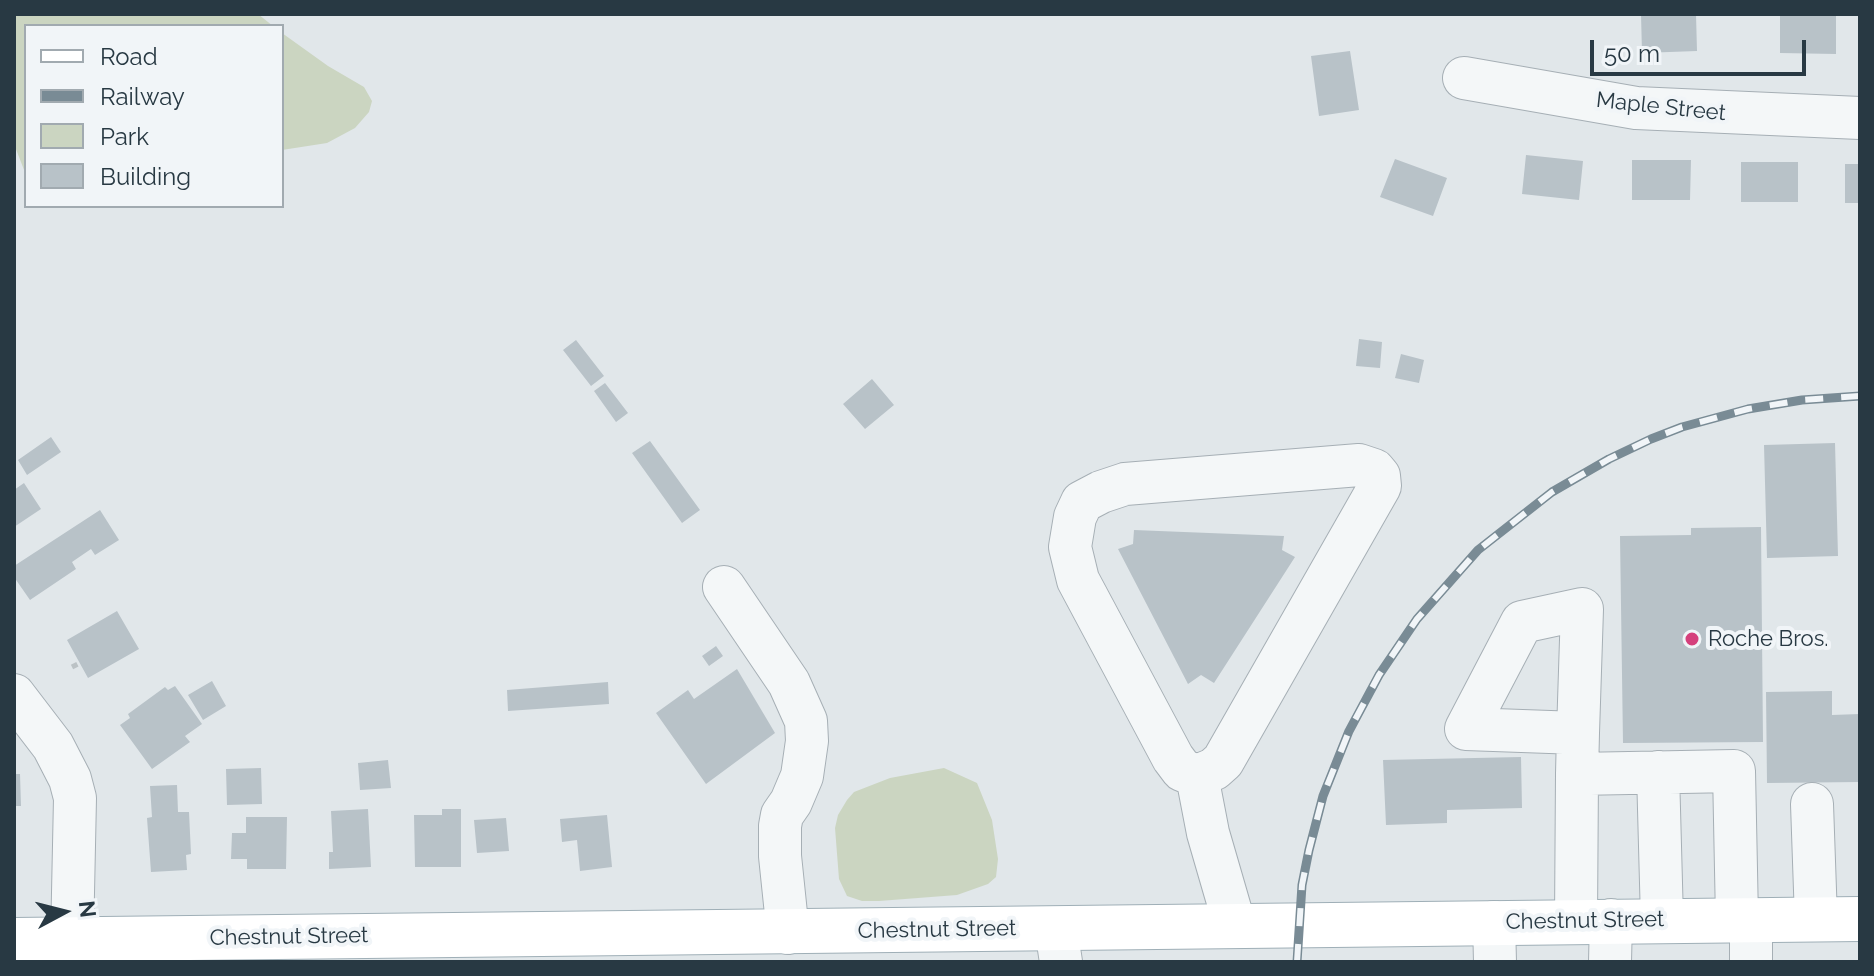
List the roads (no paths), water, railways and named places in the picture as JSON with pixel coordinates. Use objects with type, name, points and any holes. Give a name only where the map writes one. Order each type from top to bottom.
[{"type":"main road","name":"Chestnut Street","points":[[14,940],[788,933],[1058,945],[1235,926],[1494,942],[1599,934],[1662,920],[1860,919]]},
{"type":"street","name":"Maple Street","points":[[1464,78],[1636,108],[1860,118]]},
{"type":"street","points":[[1359,465],[1374,470],[1379,476],[1380,486],[1223,761],[1214,769],[1197,776],[1182,770],[1173,758],[1078,580],[1070,547],[1075,517],[1082,502],[1125,484],[1359,465]]},
{"type":"street","points":[[724,587],[789,683],[806,721],[807,741],[802,776],[782,815],[780,826],[788,933]]},
{"type":"street","points":[[14,695],[53,746],[70,779],[75,798],[72,940]]},
{"type":"street","points":[[1599,934],[1577,754],[1658,772],[1734,771],[1744,919],[1751,962]]},
{"type":"street","points":[[1658,772],[1662,920]]},
{"type":"street","points":[[1197,776],[1208,833],[1235,926]]},
{"type":"street","points":[[1812,804],[1816,919]]},
{"type":"railway","points":[[1297,962],[1302,885],[1309,850],[1323,796],[1349,731],[1379,675],[1417,619],[1478,550],[1552,492],[1651,439],[1748,409],[1802,400],[1860,396]]},
{"type":"place","name":"Roche Bros.","points":[[1692,639]]}]
